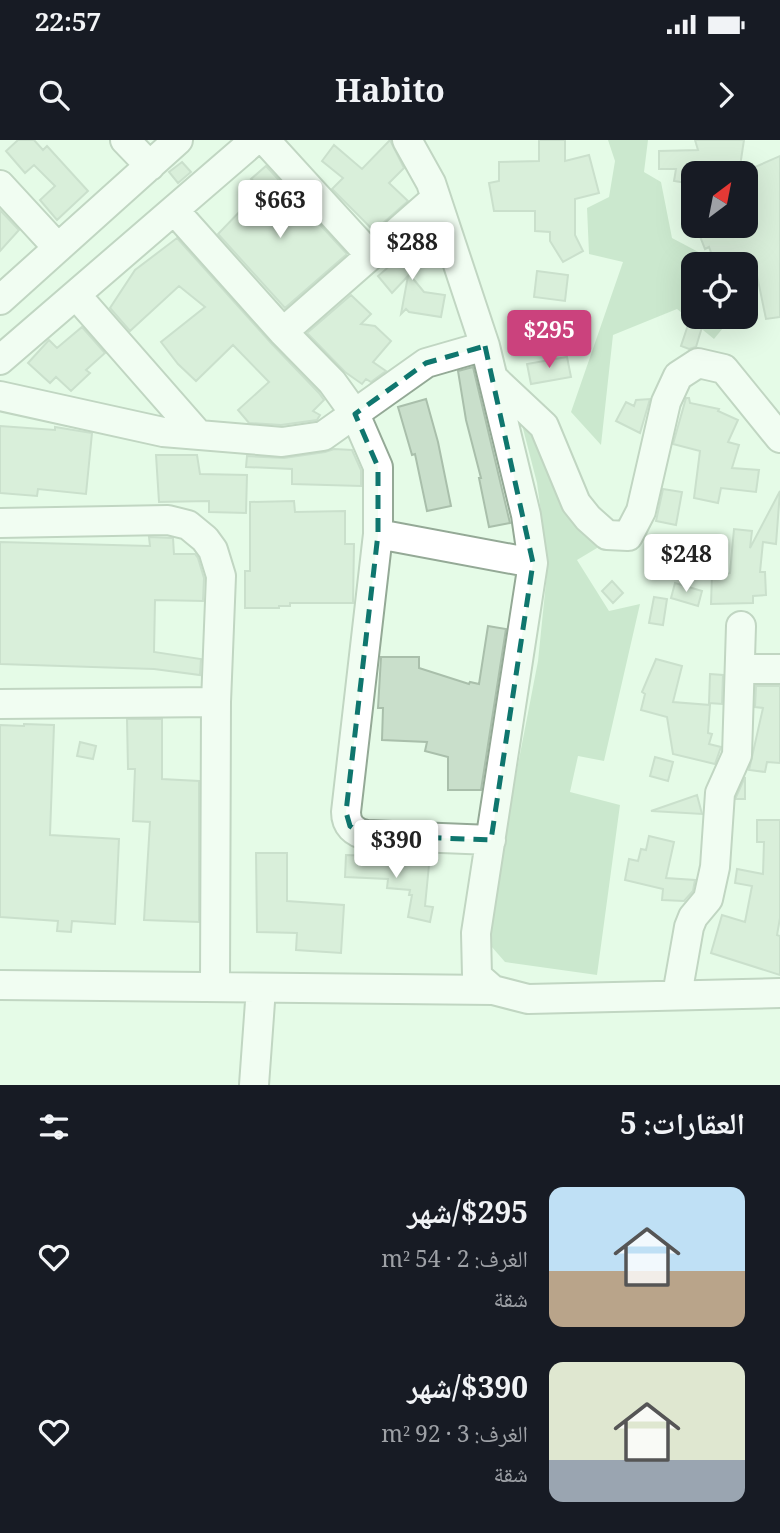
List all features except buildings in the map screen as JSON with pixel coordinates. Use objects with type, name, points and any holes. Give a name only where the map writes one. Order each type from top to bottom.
[{"type":"street","points":[[125,140],[150,166]]},
{"type":"street","points":[[0,300],[178,140]]},
{"type":"street","points":[[0,360],[254,140]]},
{"type":"street","points":[[265,140],[370,255]]},
{"type":"street","points":[[407,140],[431,183],[485,346],[526,515],[533,563],[476,933],[477,976],[493,990]]},
{"type":"street","points":[[0,185],[58,248]]},
{"type":"street","points":[[282,332],[436,198]]},
{"type":"street","points":[[174,209],[282,332],[332,382],[355,414],[378,467],[378,534],[346,812],[348,822],[358,833],[367,835],[491,839]]},
{"type":"street","points":[[76,295],[197,433]]},
{"type":"street","points":[[0,396],[163,432],[282,442],[323,436],[426,363],[485,346]]},
{"type":"street","points":[[493,378],[544,426],[576,503],[607,535],[628,536],[641,511],[666,402],[678,376],[698,363],[724,369],[780,438]]},
{"type":"street","points":[[0,523],[167,520],[188,525],[198,531],[213,550],[221,576],[216,702],[215,987]]},
{"type":"street","points":[[378,534],[533,563]]},
{"type":"street","points":[[677,995],[689,927],[708,899],[715,867],[720,793],[737,755],[741,626]]},
{"type":"street","points":[[740,669],[780,669]]},
{"type":"street","points":[[0,704],[216,702]]},
{"type":"street","points":[[0,985],[493,990],[528,999],[780,993]]},
{"type":"street","points":[[254,1085],[261,988]]},
{"type":"highlighted area","points":[[485,346],[533,563],[491,840],[362,835],[350,826],[346,812],[378,534],[378,467],[355,414],[426,363]]},
{"type":"green space","points":[[608,140],[648,140],[644,172],[661,182],[672,238],[698,252],[681,252],[681,312],[677,309],[613,335],[601,445],[571,412],[623,262],[589,254],[587,208],[609,197],[615,161]]},
{"type":"green space","points":[[702,329],[722,329],[714,339]]},
{"type":"green space","points":[[519,413],[538,434],[599,538],[597,548],[577,560],[609,611],[640,604],[604,761],[578,756],[570,792],[620,805],[597,975],[505,962],[491,946],[487,925],[538,661],[548,563],[537,483]]}]
